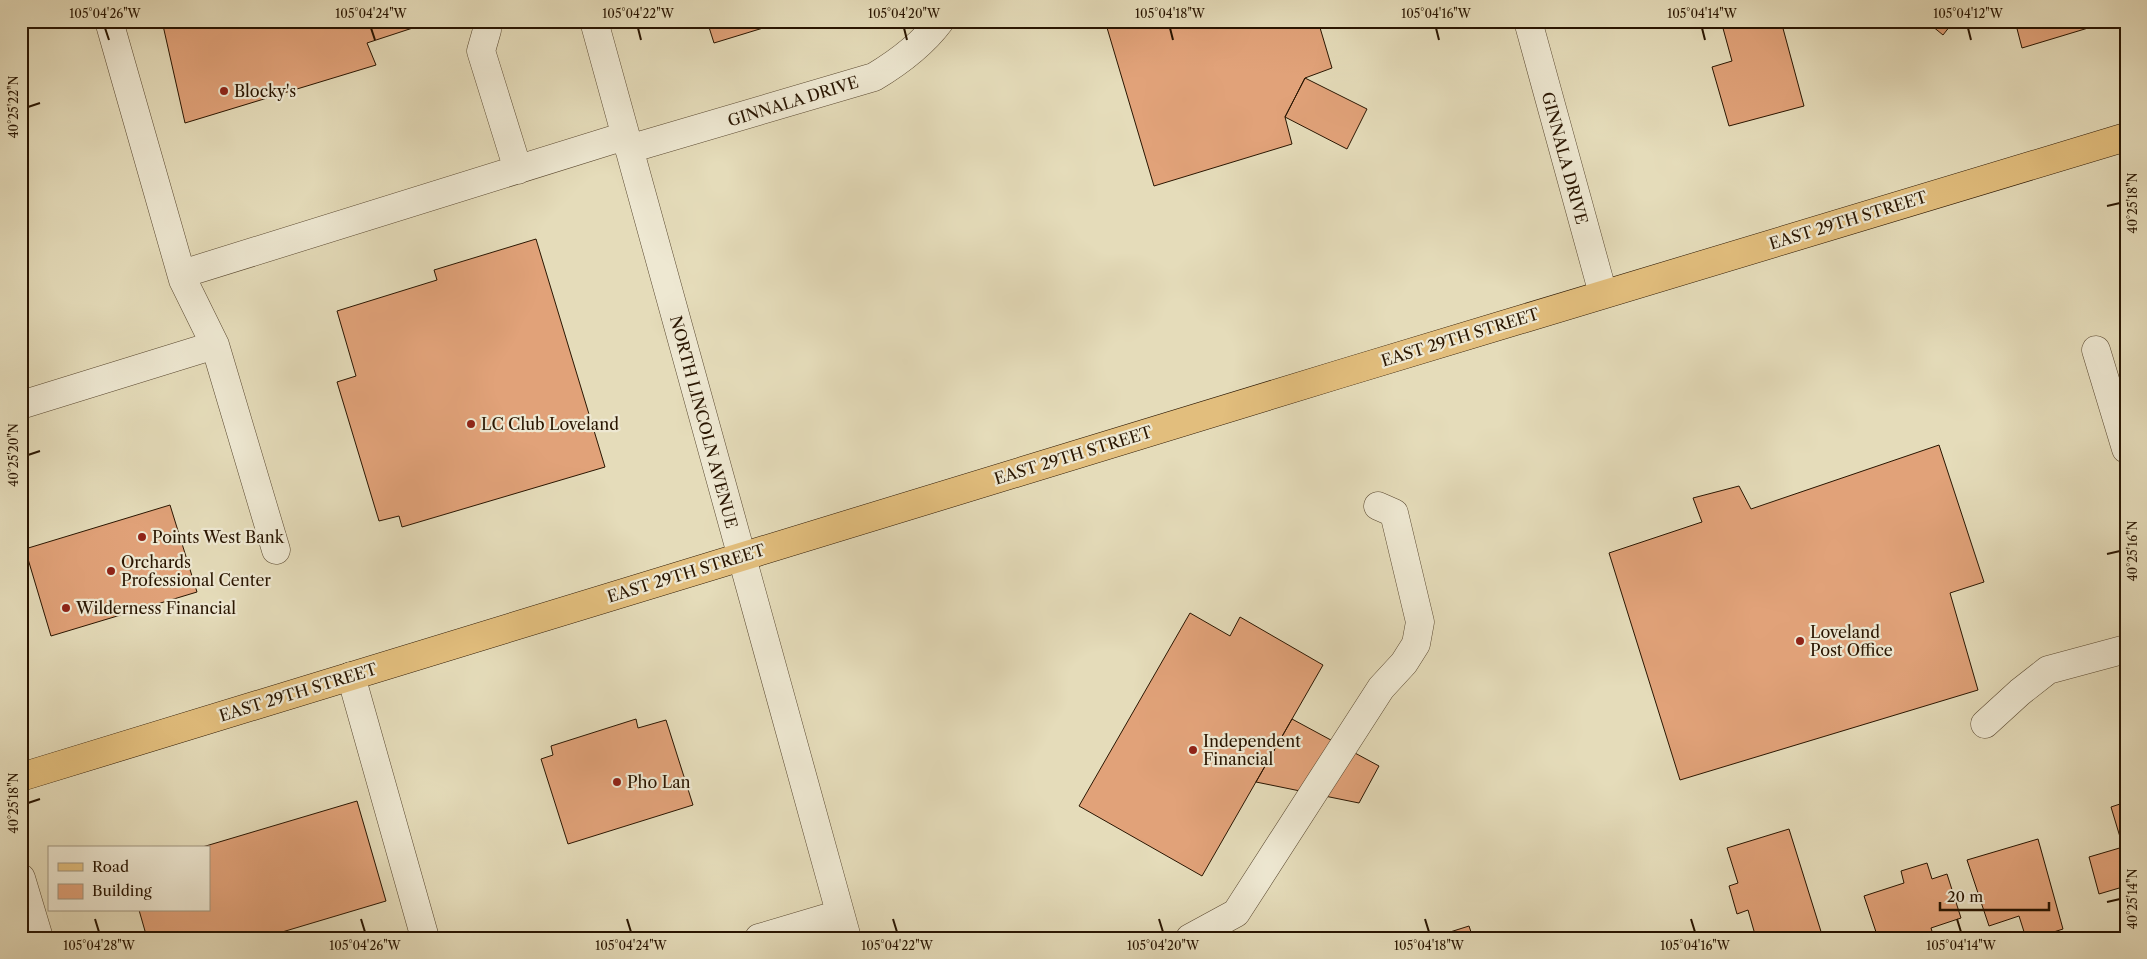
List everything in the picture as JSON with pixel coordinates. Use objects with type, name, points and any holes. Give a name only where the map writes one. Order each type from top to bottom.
[{"type":"main road","name":"EAST 29TH STREET","points":[[21,777],[1603,294],[2126,137]]},
{"type":"street","points":[[108,21],[182,274],[215,345],[276,550]]},
{"type":"street","points":[[485,21],[487,30],[482,51],[518,170]]},
{"type":"street","name":"NORTH LINCOLN AVENUE","points":[[594,21],[844,926]]},
{"type":"street","name":"GINNALA DRIVE","points":[[182,274],[518,170],[874,77],[921,43],[940,21]]},
{"type":"street","name":"GINNALA DRIVE","points":[[1528,21],[1603,294]]},
{"type":"street","points":[[21,405],[215,345]]},
{"type":"street","points":[[2096,350],[2126,449]]},
{"type":"street","points":[[1190,938],[1236,913],[1381,688],[1404,663],[1416,644],[1420,622],[1394,513],[1378,506]]},
{"type":"street","points":[[1985,724],[2020,692],[2048,670],[2126,648]]},
{"type":"street","points":[[351,676],[425,938]]},
{"type":"street","points":[[21,878],[39,938]]},
{"type":"street","points":[[759,938],[844,926]]},
{"type":"building","points":[[162,21],[434,21],[367,43],[376,65],[185,123]]},
{"type":"building","points":[[707,21],[786,21],[714,43]]},
{"type":"building","points":[[1105,21],[1318,21],[1332,68],[1305,78],[1285,117],[1292,144],[1154,186]]},
{"type":"building","points":[[1721,21],[1781,21],[1804,106],[1729,126],[1712,67],[1732,61]]},
{"type":"building","points":[[1926,21],[1954,21],[1943,35]]},
{"type":"building","points":[[2015,21],[2108,21],[2108,22],[2022,48]]},
{"type":"building","points":[[1305,78],[1367,109],[1347,149],[1285,117]]},
{"type":"building","name":"LC Club Loveland","points":[[536,239],[605,467],[402,527],[399,516],[379,521],[337,382],[356,376],[337,311],[437,280],[434,270]]},
{"type":"building","name":"Loveland Post Office","points":[[1939,445],[1984,582],[1950,593],[1978,690],[1680,780],[1609,553],[1702,522],[1693,498],[1739,486],[1751,509]]},
{"type":"building","name":"Orchards Professional Center","points":[[170,505],[197,592],[51,636],[25,549]]},
{"type":"building","name":"Independent Financial","points":[[1190,613],[1230,636],[1240,617],[1323,665],[1202,876],[1079,806]]},
{"type":"building","name":"Pho Lan","points":[[636,719],[638,728],[666,720],[693,805],[568,844],[541,759],[553,755],[551,746]]},
{"type":"building","points":[[1292,719],[1379,766],[1359,803],[1256,782]]},
{"type":"building","points":[[357,801],[386,901],[262,938],[147,938],[140,912],[210,912],[210,846],[206,846]]},
{"type":"building","points":[[2126,802],[2126,886],[2099,894],[2089,857],[2123,847],[2111,807]]},
{"type":"building","points":[[1789,829],[1823,938],[1756,938],[1748,910],[1737,914],[1729,886],[1738,883],[1727,848]]},
{"type":"building","points":[[2038,839],[2063,929],[2035,938],[2026,938],[2019,916],[1989,926],[1967,860]]},
{"type":"building","points":[[1927,863],[1932,879],[1947,874],[1961,918],[1931,928],[1934,938],[1878,938],[1864,896],[1904,883],[1901,871]]},
{"type":"building","points":[[1469,926],[1473,938],[1431,938]]},
{"type":"place","name":"Blocky's","points":[[224,91]]},
{"type":"place","name":"LC Club Loveland","points":[[471,424]]},
{"type":"place","name":"Points West Bank","points":[[142,537]]},
{"type":"place","name":"Orchards Professional Center","points":[[111,571]]},
{"type":"place","name":"Wilderness Financial","points":[[66,608]]},
{"type":"place","name":"Loveland Post Office","points":[[1800,641]]},
{"type":"place","name":"Independent Financial","points":[[1193,750]]},
{"type":"place","name":"Pho Lan","points":[[617,782]]}]
